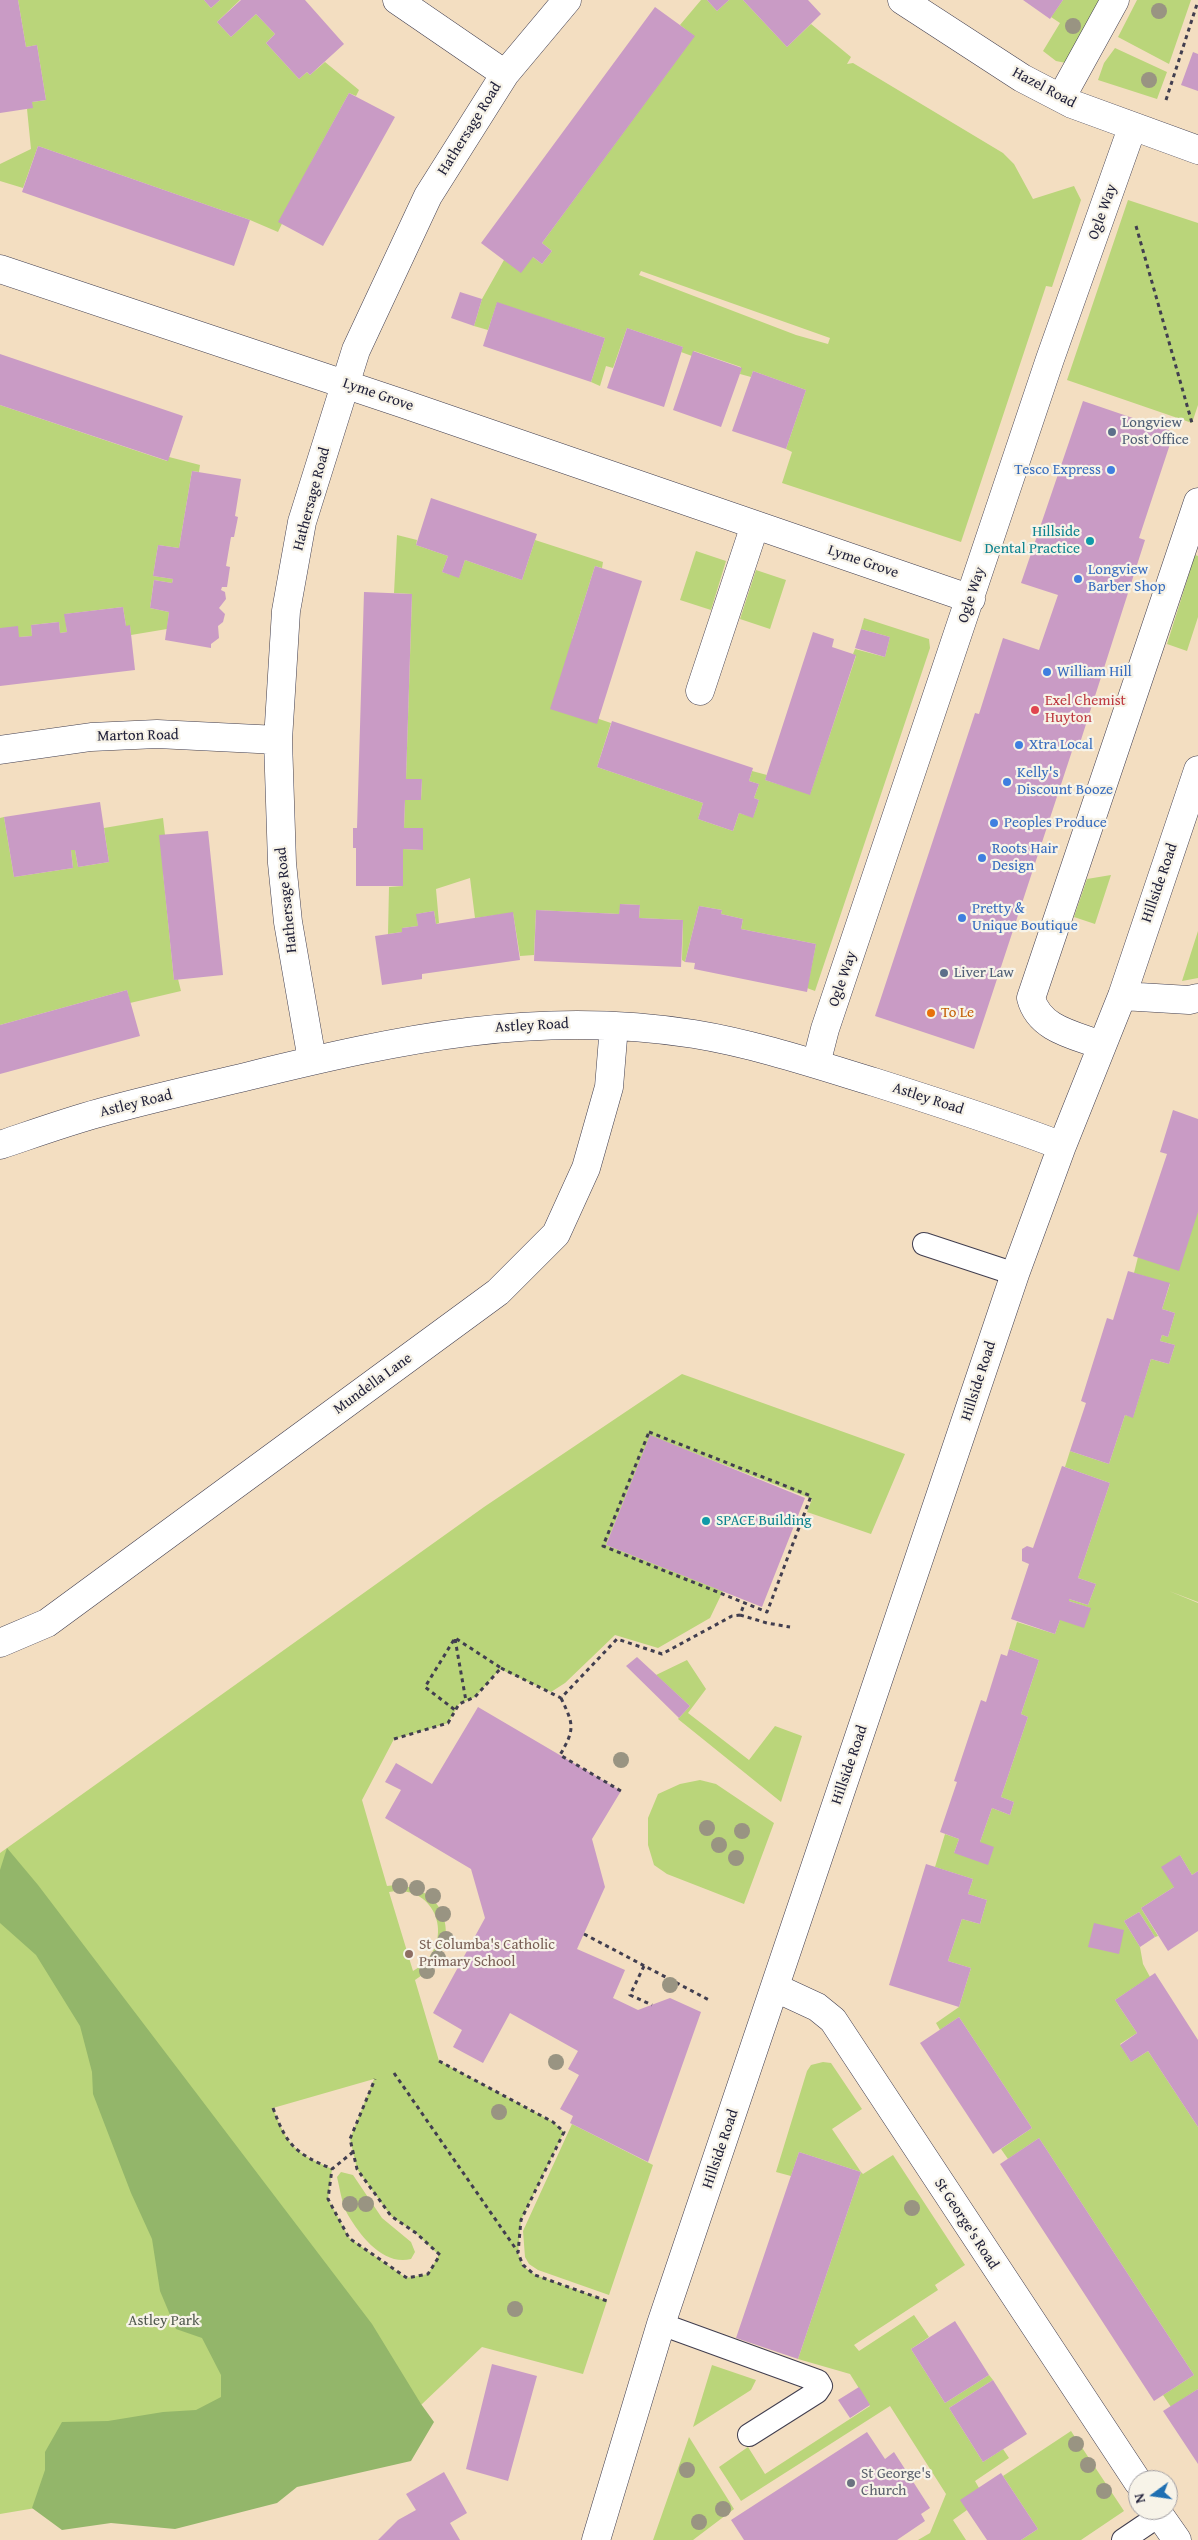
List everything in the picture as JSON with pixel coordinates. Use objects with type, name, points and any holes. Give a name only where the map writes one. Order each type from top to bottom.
[{"type":"street","points":[[397,0],[505,74]]},
{"type":"street","name":"Hathersage Road","points":[[312,1060],[288,922],[282,863],[278,740],[286,611],[302,522],[345,384],[368,323],[428,196],[505,74],[567,0]]},
{"type":"street","name":"Hazel Road","points":[[902,0],[1022,78],[1060,98],[1132,128],[1198,150]]},
{"type":"street","points":[[1060,98],[1115,0]]},
{"type":"street","name":"Ogle Way","points":[[816,1064],[826,1028],[1050,359],[1132,128]]},
{"type":"street","name":"Lyme Grove","points":[[0,269],[345,384],[971,598]]},
{"type":"street","points":[[1101,1045],[1053,1026],[1041,1019],[1034,1008],[1031,998],[1198,502]]},
{"type":"street","points":[[700,691],[756,525]]},
{"type":"street","name":"Marton Road","points":[[0,750],[91,737],[157,734],[278,740]]},
{"type":"street","name":"Hillside Road","points":[[596,2540],[661,2324],[776,1988],[793,1931],[1015,1274],[1062,1146],[1122,996],[1198,770]]},
{"type":"street","points":[[1122,996],[1189,1000],[1198,998]]},
{"type":"street","name":"Astley Road","points":[[0,1145],[97,1113],[312,1060],[414,1038],[507,1026],[568,1024],[692,1033],[728,1040],[816,1064],[1014,1127],[1062,1146]]},
{"type":"street","name":"Mundella Lane","points":[[0,1643],[47,1623],[490,1298],[556,1234],[586,1168],[608,1087],[614,1026]]},
{"type":"street","name":"St George's Road","points":[[776,1988],[817,2007],[833,2020],[1130,2470]]},
{"type":"street","points":[[1163,2520],[1177,2540]]},
{"type":"lane","points":[[924,1244],[1015,1274]]},
{"type":"lane","points":[[661,2324],[818,2381],[821,2386],[817,2392],[749,2435]]},
{"type":"lane","points":[[1123,2540],[1149,2520]]},
{"type":"path","points":[[1165,106],[1198,1]]},
{"type":"path","points":[[1134,218],[1192,423]]},
{"type":"path","points":[[649,1432],[811,1496],[766,1612],[745,1602],[603,1546],[649,1432]]},
{"type":"path","points":[[740,1615],[745,1602]]},
{"type":"path","points":[[561,1698],[617,1638],[662,1654],[732,1616],[740,1615],[767,1624],[790,1627]]},
{"type":"path","points":[[455,1638],[501,1668],[561,1698],[572,1720],[572,1735],[560,1755],[620,1791]]},
{"type":"path","points":[[455,1638],[466,1700]]},
{"type":"path","points":[[455,1638],[425,1687],[456,1710]]},
{"type":"path","points":[[394,1739],[448,1723],[459,1704],[475,1697],[501,1668]]},
{"type":"path","points":[[584,1934],[711,2000]]},
{"type":"path","points":[[644,1966],[630,1994],[652,2005]]},
{"type":"path","points":[[439,2061],[553,2122],[564,2132],[521,2220],[518,2253]]},
{"type":"path","points":[[394,2074],[518,2253],[523,2266],[535,2275],[607,2301]]},
{"type":"path","points":[[353,2152],[332,2169],[328,2199],[349,2238],[406,2278],[428,2274],[440,2255],[416,2233],[391,2216],[357,2170],[353,2152],[350,2139],[375,2079]]},
{"type":"path","points":[[273,2108],[282,2132],[298,2152],[332,2169]]},
{"type":"green space","points":[[18,0],[204,0],[211,8],[220,0],[240,0],[217,22],[231,37],[256,14],[275,34],[266,43],[299,79],[307,72],[310,75],[325,62],[359,90],[356,96],[349,93],[312,161],[278,232],[250,220],[38,146],[23,188],[0,181],[0,164],[31,149],[27,109],[32,102],[46,100],[37,45],[26,47]]},
{"type":"green space","points":[[701,0],[707,0],[717,11],[729,0],[743,0],[787,47],[811,24],[851,57],[847,64],[853,63],[1003,153],[1014,164],[1033,199],[1074,186],[1081,200],[1052,287],[1046,286],[961,542],[782,483],[792,452],[786,449],[806,390],[753,371],[751,377],[740,374],[741,367],[694,351],[692,356],[681,352],[683,347],[627,328],[613,368],[606,366],[600,386],[591,382],[605,338],[497,303],[488,330],[474,326],[482,299],[504,260],[533,257],[542,264],[552,251],[542,243],[694,36],[680,25]],"holes":[[[641,271],[830,338],[828,344],[796,335],[639,275]]]},
{"type":"green space","points":[[1063,0],[1100,0],[1066,63],[1056,61],[1043,51],[1060,23],[1051,17]]},
{"type":"green space","points":[[1137,0],[1191,0],[1169,64],[1118,37]]},
{"type":"green space","points":[[1115,48],[1167,72],[1157,99],[1098,80],[1104,63]]},
{"type":"green space","points":[[1128,200],[1198,223],[1198,405],[1192,423],[1067,380]]},
{"type":"green space","points":[[0,405],[167,461],[169,457],[200,465],[199,472],[192,471],[179,548],[158,545],[153,576],[173,579],[172,583],[154,580],[150,608],[169,612],[167,629],[131,635],[130,626],[126,626],[123,607],[65,614],[67,632],[60,633],[59,622],[31,625],[32,636],[19,637],[0,628]]},
{"type":"green space","points":[[397,535],[417,540],[416,545],[448,556],[442,572],[459,577],[465,560],[522,580],[535,540],[603,562],[602,568],[595,566],[572,639],[599,719],[611,723],[597,767],[703,803],[698,819],[733,831],[739,813],[753,817],[759,800],[754,798],[759,784],[749,781],[752,771],[767,775],[765,780],[810,794],[856,656],[853,654],[855,649],[885,657],[890,637],[861,629],[864,618],[929,639],[930,648],[815,991],[807,988],[816,944],[741,929],[743,919],[721,914],[722,910],[699,906],[685,962],[682,960],[683,920],[639,918],[640,905],[621,904],[619,914],[536,910],[534,955],[520,956],[513,913],[475,918],[470,878],[436,889],[439,923],[436,924],[434,911],[417,914],[418,926],[402,928],[402,932],[388,934],[389,887],[403,886],[403,849],[422,850],[423,829],[404,828],[405,800],[421,800],[422,779],[406,779],[412,594],[394,593]]},
{"type":"green space","points":[[696,551],[726,561],[711,610],[680,600]]},
{"type":"green space","points":[[1195,555],[1198,556],[1198,617],[1187,651],[1167,644]]},
{"type":"green space","points":[[756,570],[786,580],[770,629],[740,619]]},
{"type":"green space","points":[[4,817],[14,877],[73,868],[71,850],[75,850],[78,867],[109,862],[104,828],[163,818],[165,835],[163,872],[174,980],[178,979],[181,991],[130,1003],[127,990],[0,1025],[0,818]]},
{"type":"green space","points":[[1111,875],[1095,924],[1074,917],[1087,879]]},
{"type":"green space","points":[[1198,931],[1198,978],[1182,981]]},
{"type":"green space","points":[[1198,1212],[1198,1602],[1169,1591],[1198,1603],[1198,1871],[1192,1875],[1180,1855],[1174,1887],[1141,1908],[1158,1936],[1155,1937],[1139,1912],[1124,1921],[1140,1947],[1143,1964],[1150,1977],[1115,2000],[1137,2033],[1120,2044],[1131,2062],[1148,2051],[1198,2127],[1198,2389],[1171,2407],[1163,2395],[1194,2375],[1039,2138],[1008,2159],[1001,2149],[1032,2128],[959,2017],[940,2030],[936,2023],[959,2007],[971,1968],[948,1961],[962,1919],[980,1924],[987,1900],[968,1894],[973,1879],[935,1867],[945,1834],[959,1839],[954,1853],[980,1842],[992,1808],[1010,1815],[1014,1802],[1001,1797],[1028,1717],[1021,1714],[1039,1660],[1009,1649],[1017,1622],[1055,1634],[1060,1620],[1090,1608],[1069,1601],[1069,1599],[1088,1605],[1096,1584],[1078,1578],[1110,1483],[1065,1467],[1070,1451],[1109,1464],[1125,1415],[1133,1417],[1151,1359],[1169,1364],[1175,1345],[1160,1341],[1162,1335],[1168,1337],[1175,1313],[1162,1309],[1170,1284],[1134,1273],[1138,1257]]},
{"type":"green space","name":"Astley Park","points":[[682,1374],[905,1454],[871,1534],[807,1512],[812,1499],[650,1436],[606,1545],[723,1591],[710,1618],[658,1648],[615,1635],[565,1683],[551,1692],[500,1669],[475,1697],[459,1704],[448,1723],[394,1739],[362,1800],[387,1886],[408,1887],[425,1893],[437,1904],[444,1919],[446,1935],[442,1951],[432,1967],[415,1980],[439,2061],[553,2122],[564,2132],[521,2220],[518,2253],[523,2266],[535,2275],[607,2301],[583,2374],[482,2347],[421,2405],[267,2469],[0,2514],[0,1853],[484,1507]],"holes":[[[406,1891],[420,1897],[430,1906],[436,1918],[438,1932],[435,1947],[427,1960],[413,1971],[389,1892]],[[374,2079],[350,2139],[357,2169],[391,2216],[416,2233],[439,2255],[428,2274],[406,2278],[349,2238],[328,2199],[332,2169],[309,2158],[294,2147],[283,2131],[273,2108]]]},
{"type":"green space","points":[[687,1660],[706,1689],[688,1713],[749,1760],[775,1726],[802,1736],[781,1802],[678,1719],[690,1706],[656,1675]]},
{"type":"green space","points":[[700,1780],[716,1784],[774,1823],[744,1904],[667,1874],[654,1865],[648,1845],[648,1818],[658,1794],[680,1784]]},
{"type":"green space","points":[[7,1848],[38,1885],[372,2324],[434,2422],[411,2461],[297,2487],[277,2503],[175,2529],[111,2523],[62,2530],[32,2508],[45,2470],[45,2452],[62,2422],[108,2421],[163,2412],[196,2410],[221,2397],[221,2375],[202,2338],[176,2329],[160,2291],[152,2239],[131,2193],[93,2094],[92,2072],[80,2026],[36,1955],[0,1923],[0,1870]]},
{"type":"green space","points":[[823,2062],[831,2063],[862,2109],[832,2129],[861,2172],[799,2152],[791,2176],[776,2172],[807,2071],[811,2065]]},
{"type":"green space","points":[[572,2124],[653,2165],[609,2295],[538,2270],[529,2264],[525,2257],[523,2231]]},
{"type":"green space","points":[[893,2155],[965,2265],[935,2285],[938,2290],[854,2345],[859,2351],[914,2315],[929,2337],[911,2349],[945,2403],[989,2375],[993,2380],[949,2408],[983,2462],[1003,2449],[1009,2458],[975,2481],[979,2488],[967,2510],[953,2520],[966,2540],[918,2540],[930,2533],[946,2494],[890,2406],[741,2501],[719,2467],[748,2447],[765,2474],[870,2406],[850,2374],[798,2359],[861,2172],[863,2174]]},
{"type":"green space","points":[[341,2172],[353,2175],[382,2218],[411,2242],[415,2252],[411,2259],[401,2260],[383,2254],[374,2248],[360,2232],[348,2215],[343,2202],[337,2177]]},
{"type":"green space","points":[[712,2365],[756,2380],[751,2390],[693,2427]]},
{"type":"green space","points":[[1071,2431],[1124,2511],[1081,2540],[1021,2540],[1038,2529],[1003,2476]]},
{"type":"green space","points":[[689,2437],[734,2509],[693,2540],[653,2540]]},
{"type":"building","points":[[0,0],[18,0],[26,47],[37,45],[46,100],[32,102],[33,108],[0,113]]},
{"type":"building","points":[[204,0],[220,0],[211,8]]},
{"type":"building","points":[[241,0],[305,0],[344,44],[310,75],[307,72],[299,79],[266,43],[275,34],[256,14],[231,37],[217,22]]},
{"type":"building","points":[[707,0],[729,0],[717,11]]},
{"type":"building","points":[[743,0],[808,0],[821,14],[787,47]]},
{"type":"building","points":[[1023,0],[1063,0],[1050,19]]},
{"type":"building","points":[[655,7],[695,36],[542,243],[552,251],[542,264],[533,257],[521,273],[481,243]]},
{"type":"building","points":[[1193,52],[1198,54],[1198,91],[1181,85]]},
{"type":"building","points":[[349,93],[395,117],[323,246],[278,222]]},
{"type":"building","points":[[38,146],[250,220],[234,266],[22,192]]},
{"type":"building","points":[[460,292],[482,299],[474,326],[451,318]]},
{"type":"building","points":[[497,302],[605,338],[591,382],[483,346]]},
{"type":"building","points":[[627,328],[683,347],[664,407],[607,388]]},
{"type":"building","points":[[693,351],[742,368],[721,427],[673,410]]},
{"type":"building","points":[[0,354],[183,416],[168,461],[0,405]]},
{"type":"building","points":[[753,371],[806,390],[786,449],[732,431]]},
{"type":"building","points":[[1083,401],[1174,432],[1139,538],[1145,540],[1079,746],[1074,745],[974,1049],[875,1016],[975,713],[979,714],[1003,638],[1039,650],[1058,595],[1021,583]]},
{"type":"building","points":[[192,471],[241,479],[235,516],[238,517],[234,537],[231,537],[226,566],[230,567],[227,587],[222,587],[221,590],[225,592],[226,599],[219,608],[225,614],[223,622],[218,626],[219,638],[211,644],[211,648],[165,640],[169,612],[150,608],[154,580],[172,583],[173,579],[153,576],[158,545],[179,548]]},
{"type":"building","points":[[431,498],[537,534],[522,580],[465,560],[459,578],[442,572],[448,556],[416,545]]},
{"type":"building","points":[[595,566],[642,581],[597,724],[550,709]]},
{"type":"building","points":[[364,592],[412,594],[406,779],[422,779],[421,800],[405,800],[404,828],[423,828],[423,850],[403,849],[403,886],[356,886],[356,848],[353,848],[353,828],[357,828]]},
{"type":"building","points":[[123,607],[126,626],[130,625],[135,670],[0,686],[0,628],[18,626],[19,637],[32,636],[31,625],[59,622],[60,633],[67,632],[64,614]]},
{"type":"building","points":[[861,629],[890,637],[885,657],[855,648]]},
{"type":"building","points":[[813,632],[834,639],[832,647],[856,655],[810,795],[765,780]]},
{"type":"building","points":[[612,721],[753,768],[749,781],[759,784],[754,798],[759,800],[753,818],[739,813],[733,831],[698,819],[703,803],[597,767]]},
{"type":"building","points":[[100,802],[109,862],[78,867],[75,850],[71,850],[73,868],[14,877],[4,817]]},
{"type":"building","points":[[208,831],[223,975],[174,980],[159,835]]},
{"type":"building","points":[[620,904],[640,905],[639,918],[683,920],[681,967],[534,961],[536,910],[619,914]]},
{"type":"building","points":[[699,906],[722,910],[721,914],[743,919],[741,929],[816,944],[807,992],[694,969],[695,963],[685,962]]},
{"type":"building","points":[[434,911],[436,924],[513,912],[520,960],[422,974],[422,979],[382,985],[375,936],[402,932],[402,928],[418,926],[416,914]]},
{"type":"building","points":[[127,990],[140,1036],[0,1074],[0,1025]]},
{"type":"building","points":[[1173,1110],[1198,1119],[1198,1212],[1179,1271],[1133,1256],[1167,1154],[1160,1152]]},
{"type":"building","points":[[1128,1271],[1170,1283],[1162,1309],[1175,1313],[1168,1337],[1162,1335],[1160,1341],[1175,1345],[1169,1364],[1151,1359],[1133,1418],[1125,1415],[1109,1464],[1070,1451],[1086,1403],[1081,1401],[1107,1318],[1113,1320]]},
{"type":"building","name":"SPACE Building","points":[[650,1435],[805,1498],[762,1607],[606,1545]]},
{"type":"building","points":[[1062,1466],[1110,1483],[1078,1578],[1096,1584],[1088,1605],[1069,1599],[1069,1601],[1091,1608],[1084,1628],[1060,1620],[1055,1634],[1011,1619],[1029,1564],[1022,1561],[1022,1549],[1027,1546],[1033,1548]]},
{"type":"building","points":[[1009,1649],[1039,1660],[1021,1714],[1028,1717],[1001,1797],[1014,1802],[1010,1815],[992,1808],[980,1842],[994,1847],[988,1865],[954,1853],[959,1839],[940,1832],[957,1782],[954,1781],[981,1700],[986,1702],[1001,1654],[1007,1656]]},
{"type":"building","points":[[637,1657],[690,1706],[679,1718],[626,1666]]},
{"type":"building","points":[[478,1707],[621,1791],[592,1839],[605,1887],[577,1949],[625,1970],[613,1998],[638,2010],[670,1998],[701,2012],[648,2162],[570,2123],[573,2116],[560,2109],[579,2075],[568,2069],[578,2051],[510,2013],[483,2063],[453,2047],[462,2030],[433,2013],[485,1918],[471,1869],[385,1818],[401,1790],[385,1782],[396,1763],[432,1784]]},
{"type":"building","points":[[1180,1855],[1192,1875],[1198,1871],[1198,1931],[1168,1951],[1141,1908],[1174,1887],[1161,1867]]},
{"type":"building","points":[[926,1864],[973,1879],[968,1894],[987,1900],[980,1924],[962,1919],[948,1961],[971,1968],[959,2007],[889,1985]]},
{"type":"building","points":[[1139,1912],[1155,1937],[1140,1947],[1124,1921]]},
{"type":"building","points":[[1094,1923],[1124,1930],[1119,1954],[1088,1947]]},
{"type":"building","points":[[1155,1973],[1198,2040],[1198,2127],[1148,2051],[1131,2062],[1120,2045],[1137,2033],[1115,2000]]},
{"type":"building","points":[[959,2017],[1032,2128],[993,2154],[920,2043]]},
{"type":"building","points":[[1039,2138],[1194,2375],[1154,2401],[1000,2164]]},
{"type":"building","points":[[799,2152],[861,2172],[798,2359],[736,2338]]},
{"type":"building","points":[[955,2321],[989,2375],[945,2403],[911,2349]]},
{"type":"building","points":[[492,2364],[537,2376],[508,2481],[466,2469]]},
{"type":"building","points":[[993,2380],[1027,2434],[983,2462],[949,2408]]},
{"type":"building","points":[[859,2387],[870,2405],[850,2418],[838,2400]]},
{"type":"building","points":[[1198,2389],[1198,2464],[1163,2411]]},
{"type":"building","name":"St George's Church","points":[[867,2432],[885,2459],[894,2452],[930,2508],[921,2514],[925,2521],[897,2540],[744,2540],[731,2520]]},
{"type":"building","points":[[444,2472],[467,2513],[450,2523],[460,2540],[378,2540],[398,2520],[416,2510],[406,2494]]},
{"type":"building","points":[[1001,2473],[1038,2529],[1021,2540],[987,2540],[960,2500]]},
{"type":"place","name":"Longview Post Office","points":[[1112,432]]},
{"type":"place","name":"Tesco Express","points":[[1111,470]]},
{"type":"place","name":"Hillside Dental Practice","points":[[1090,541]]},
{"type":"place","name":"Longview Barber Shop","points":[[1078,579]]},
{"type":"place","name":"William Hill","points":[[1047,672]]},
{"type":"place","name":"Exel Chemist Huyton","points":[[1035,710]]},
{"type":"place","name":"Xtra Local","points":[[1019,745]]},
{"type":"place","name":"Kelly's Discount Booze","points":[[1007,782]]},
{"type":"place","name":"Peoples Produce","points":[[994,823]]},
{"type":"place","name":"Roots Hair Design","points":[[982,858]]},
{"type":"place","name":"Pretty & Unique Boutique","points":[[962,918]]},
{"type":"place","name":"Liver Law","points":[[944,973]]},
{"type":"place","name":"To Le","points":[[931,1013]]},
{"type":"place","name":"SPACE Building","points":[[706,1521]]},
{"type":"place","name":"St Columba's Catholic Primary School","points":[[409,1954]]},
{"type":"place","name":"St George's Church","points":[[851,2483]]}]
